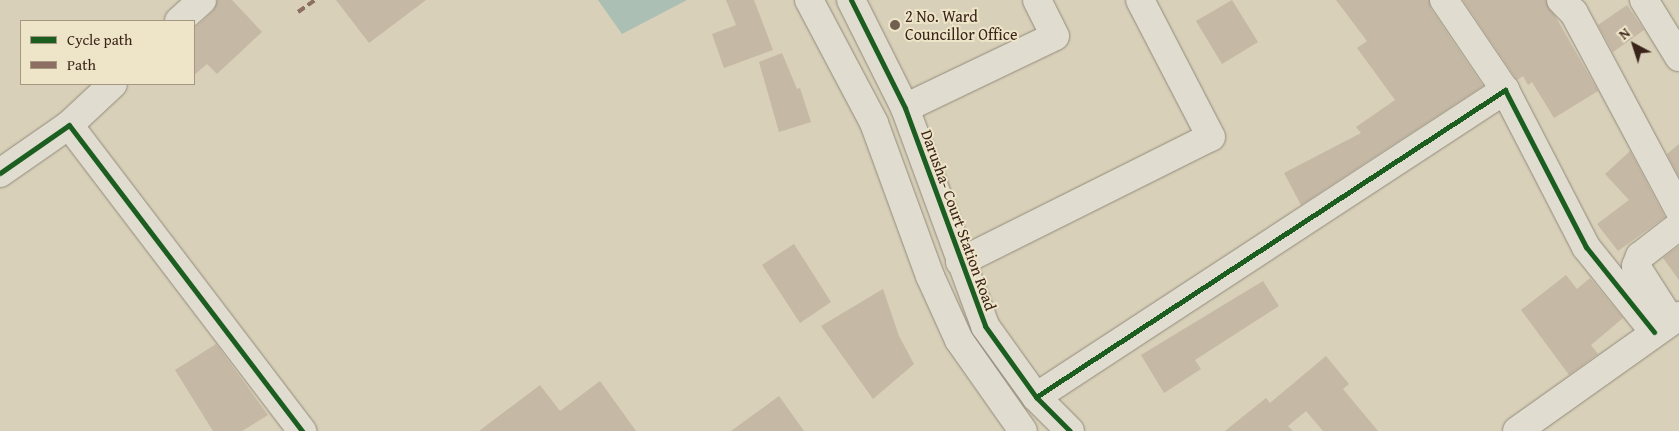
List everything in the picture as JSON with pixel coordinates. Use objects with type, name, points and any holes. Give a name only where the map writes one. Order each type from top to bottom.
[{"type":"street","points":[[180,20],[202,0]]},
{"type":"street","name":"Darusha- Court Station Road","points":[[852,0],[905,108],[985,326],[1036,397],[1070,431]]},
{"type":"street","points":[[905,108],[1055,36],[1038,0]]},
{"type":"street","points":[[960,262],[1211,137],[1140,0]]},
{"type":"street","points":[[1444,0],[1505,90],[1586,247],[1668,323]]},
{"type":"street","points":[[1561,0],[1574,13],[1679,210]]},
{"type":"street","points":[[1644,0],[1679,57]]},
{"type":"street","points":[[812,1],[874,123],[930,276],[959,340],[1023,431]]},
{"type":"street","points":[[0,173],[69,124],[111,85]]},
{"type":"street","points":[[1036,397],[1505,90]]},
{"type":"street","points":[[69,124],[302,431]]},
{"type":"street","points":[[1668,323],[1636,266],[1640,256],[1679,226]]},
{"type":"street","points":[[1517,431],[1668,323]]},
{"type":"shaded area","points":[[598,0],[687,0],[622,34]]},
{"type":"building","points":[[217,0],[232,0],[262,32],[217,74],[207,64],[195,74],[195,28],[213,11]]},
{"type":"building","points":[[336,0],[426,0],[369,43]]},
{"type":"building","points":[[726,0],[754,0],[773,50],[724,68],[712,34],[736,25]]},
{"type":"building","points":[[1232,0],[1258,42],[1222,64],[1196,21]]},
{"type":"building","points":[[1336,0],[1429,0],[1431,9],[1483,86],[1301,205],[1284,173],[1361,133],[1356,127],[1395,100],[1357,48],[1367,41]]},
{"type":"building","points":[[1463,0],[1546,0],[1598,91],[1554,118],[1532,82],[1528,85],[1523,76],[1517,80]]},
{"type":"building","points":[[1627,5],[1644,30],[1613,52],[1598,25]]},
{"type":"building","points":[[782,53],[797,89],[800,88],[811,122],[779,132],[759,62]]},
{"type":"building","points":[[1679,144],[1679,177],[1667,154]]},
{"type":"building","points":[[1630,151],[1665,217],[1618,251],[1597,224],[1629,200],[1605,174]]},
{"type":"building","points":[[794,244],[831,302],[800,323],[762,265]]},
{"type":"building","points":[[1679,246],[1679,280],[1663,258]]},
{"type":"building","points":[[1566,275],[1577,289],[1590,278],[1623,318],[1591,345],[1598,354],[1569,375],[1521,310]]},
{"type":"building","points":[[1263,281],[1279,306],[1195,360],[1201,369],[1164,393],[1141,355]]},
{"type":"building","points":[[883,289],[899,336],[914,364],[873,399],[821,326]]},
{"type":"building","points":[[216,344],[268,415],[242,431],[213,431],[175,370]]},
{"type":"building","points":[[1326,356],[1349,384],[1343,389],[1378,431],[1323,431],[1306,411],[1288,426],[1293,431],[1225,431],[1266,398],[1270,403]]},
{"type":"building","points":[[600,381],[636,431],[479,431],[540,385],[560,411]]},
{"type":"building","points":[[779,396],[804,431],[731,431]]},
{"type":"marked path","points":[[298,12],[315,0]]},
{"type":"cycle path","points":[[851,0],[905,108],[985,326],[1036,397],[1070,431]]},
{"type":"cycle path","points":[[1036,397],[1505,90],[1586,247],[1654,332]]},
{"type":"cycle path","points":[[0,173],[69,125],[302,431]]},
{"type":"place","name":"2 No. Ward Councillor Office","points":[[895,25]]}]
